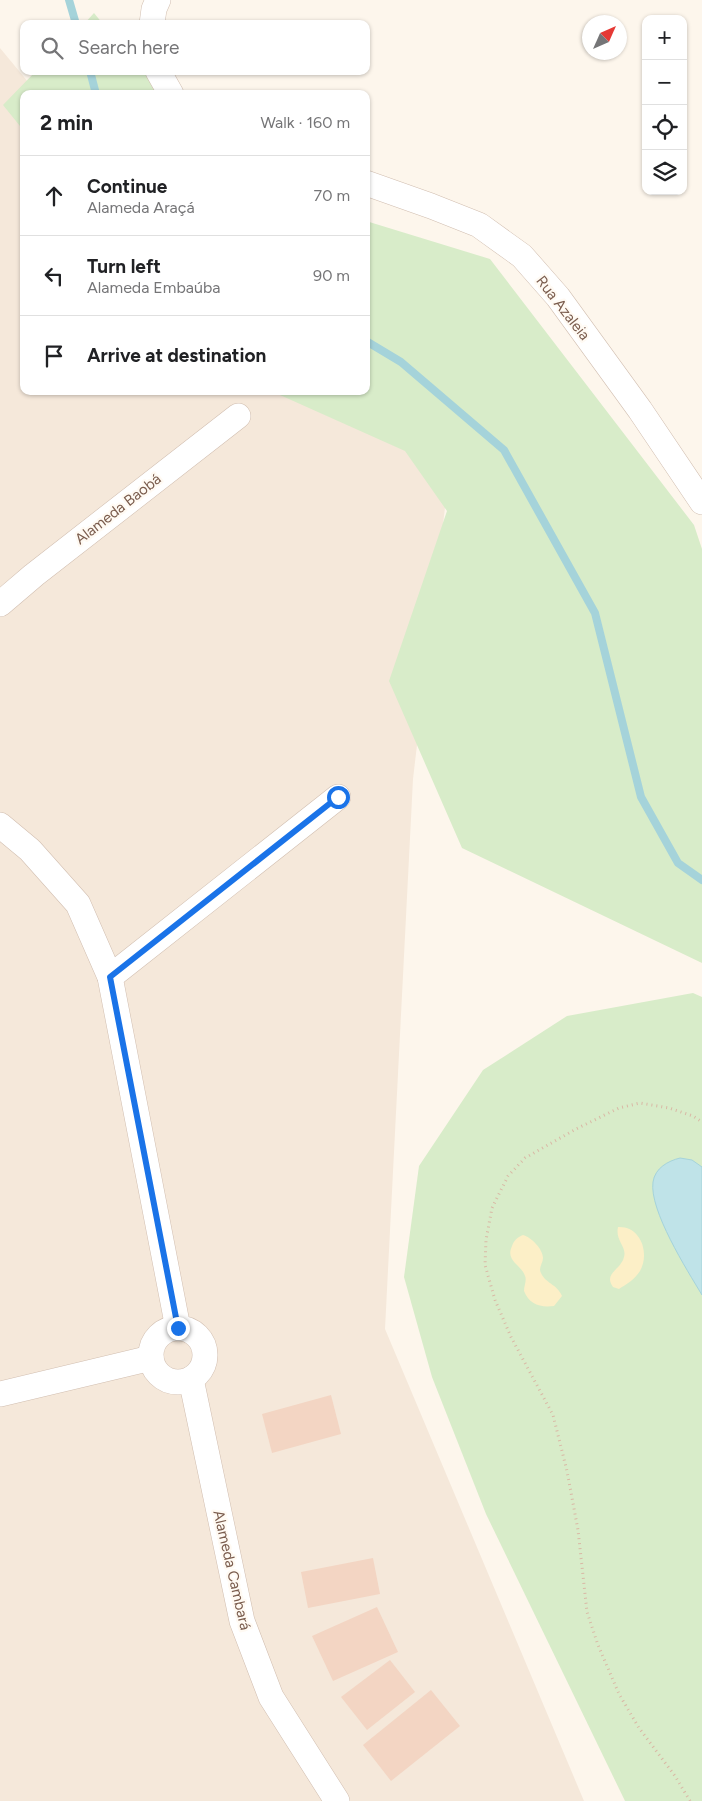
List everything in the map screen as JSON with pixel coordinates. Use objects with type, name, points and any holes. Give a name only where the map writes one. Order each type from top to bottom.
[{"type":"street","points":[[153,20],[158,0]]},
{"type":"street","points":[[160,75],[169,90]]},
{"type":"street","name":"Rua Azaleia","points":[[370,184],[479,225],[522,256],[558,297],[640,410],[702,502]]},
{"type":"street","name":"Alameda Baobá","points":[[0,604],[238,416]]},
{"type":"street","points":[[110,977],[338,797]]},
{"type":"street","points":[[0,825],[30,850],[78,904],[110,977],[178,1328]]},
{"type":"street","points":[[178,1328],[188,1330],[201,1341],[205,1358],[198,1374],[191,1379],[174,1382],[158,1374],[151,1358],[155,1340],[162,1334],[178,1328]]},
{"type":"street","points":[[0,1394],[151,1358]]},
{"type":"street","name":"Alameda Cambará","points":[[191,1379],[242,1621],[271,1697],[337,1801]]},
{"type":"path","points":[[690,1801],[675,1776],[639,1728],[624,1702],[598,1646],[587,1612],[578,1530],[567,1471],[553,1415],[511,1338],[494,1300],[485,1265],[492,1208],[508,1176],[525,1158],[598,1117],[619,1108],[640,1103],[669,1108],[693,1116],[702,1122]]},
{"type":"shaded area","points":[[0,48],[20,72],[20,75],[22,75],[35,90],[20,90],[20,395],[339,395],[450,465],[413,779],[385,1329],[584,1801],[0,1801]]},
{"type":"green space","points":[[94,13],[100,20],[88,20]]},
{"type":"green space","points":[[32,75],[146,75],[159,90],[20,90],[20,126],[3,105]]},
{"type":"green space","points":[[370,222],[490,259],[694,525],[702,549],[702,963],[462,848],[389,681],[447,511],[405,451],[280,395],[370,395]]},
{"type":"green space","points":[[693,993],[702,997],[702,1801],[625,1801],[486,1514],[432,1377],[404,1277],[419,1166],[483,1070],[567,1016]]},
{"type":"sand","points":[[618,1227],[633,1231],[638,1236],[644,1256],[643,1264],[638,1274],[619,1289],[613,1287],[610,1282],[611,1275],[624,1257],[624,1250],[618,1236]]},
{"type":"sand","points":[[523,1235],[530,1238],[539,1247],[543,1258],[540,1269],[541,1273],[562,1296],[554,1306],[544,1306],[532,1302],[524,1291],[525,1276],[512,1259],[510,1251],[515,1240]]},
{"type":"water","points":[[680,1158],[692,1160],[702,1167],[702,1295],[670,1240],[653,1194],[654,1177],[659,1169],[667,1163]]},
{"type":"building","points":[[331,1395],[341,1434],[272,1453],[262,1414]]},
{"type":"building","points":[[373,1558],[380,1594],[308,1608],[301,1572]]},
{"type":"building","points":[[377,1607],[398,1652],[333,1681],[312,1636]]},
{"type":"building","points":[[390,1660],[415,1692],[367,1730],[341,1697]]},
{"type":"building","points":[[431,1690],[460,1726],[391,1781],[363,1745]]},
{"type":"waterway","points":[[69,0],[75,20]]},
{"type":"waterway","points":[[91,75],[95,90]]},
{"type":"waterway","points":[[370,343],[401,362],[504,450],[595,613],[641,797],[678,863],[702,880]]},
{"type":"route","points":[[178,1328],[110,977],[338,797]]}]
